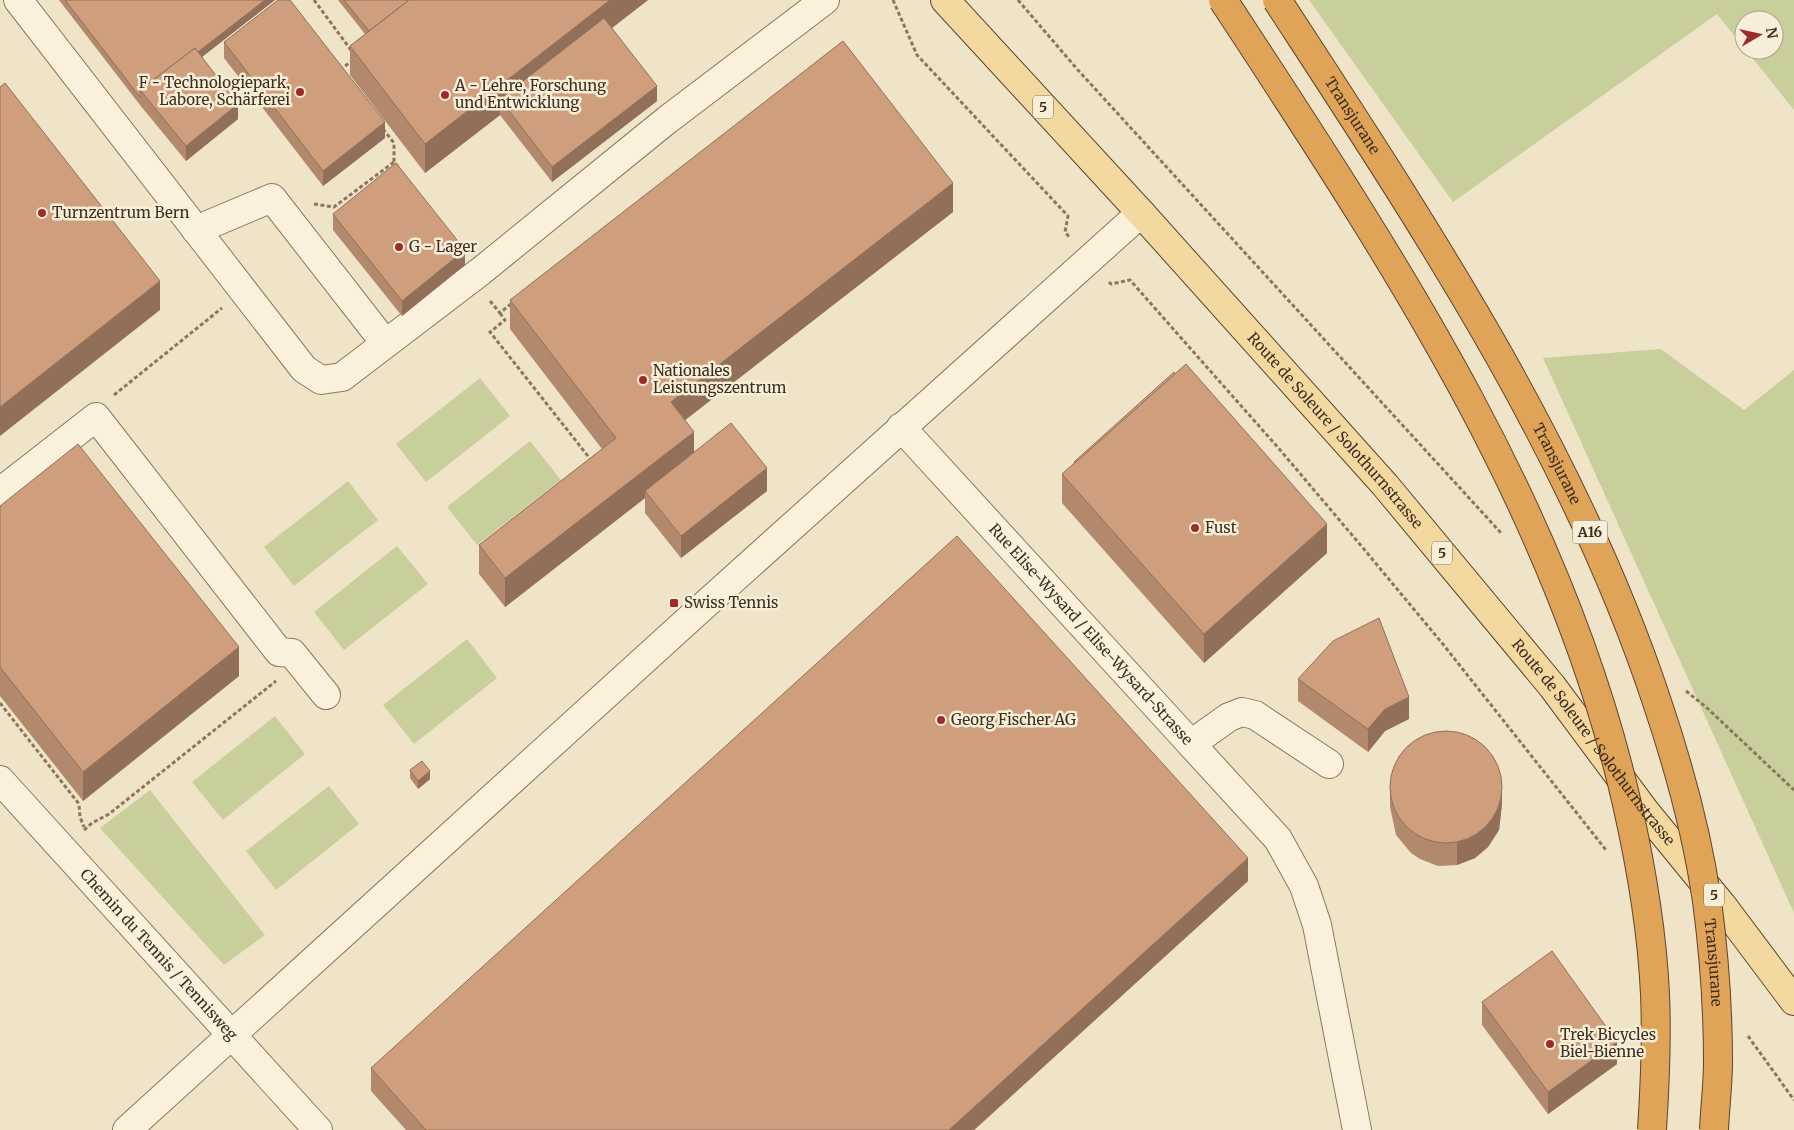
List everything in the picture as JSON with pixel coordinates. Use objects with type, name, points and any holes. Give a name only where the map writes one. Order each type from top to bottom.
[{"type":"highway","points":[[1223,0],[1326,158],[1443,350],[1506,469],[1538,539],[1570,618],[1617,760],[1635,840],[1646,904],[1655,991],[1656,1068],[1652,1130]]},
{"type":"highway","name":"Transjurane","points":[[1277,0],[1426,234],[1510,375],[1565,480],[1622,603],[1672,745],[1692,824],[1706,899],[1716,984],[1718,1063],[1714,1130]]},
{"type":"main road","name":"Route de Soleure / Solothurnstrasse","points":[[945,0],[1141,213],[1391,491],[1552,686],[1645,811],[1722,906],[1794,1002]]},
{"type":"street","points":[[18,0],[304,369],[321,380],[342,377],[473,277],[667,120],[825,0]]},
{"type":"street","points":[[196,230],[272,198],[385,343]]},
{"type":"street","points":[[127,1130],[902,427],[1141,213]]},
{"type":"street","points":[[0,492],[96,417],[279,652],[292,653],[326,695]]},
{"type":"street","name":"Rue Elise-Wysard / Elise-Wysard-Strasse","points":[[902,427],[1190,744],[1229,717],[1242,712],[1255,715],[1329,764]]},
{"type":"street","points":[[1190,744],[1278,839],[1304,886],[1317,925],[1357,1130]]},
{"type":"street","name":"Chemin du Tennis / Tennisweg","points":[[0,780],[318,1130]]},
{"type":"path","points":[[314,0],[357,57],[335,74]]},
{"type":"path","points":[[893,0],[904,29],[917,55],[1068,216],[1065,232],[1111,284],[1130,280],[1274,443],[1442,644],[1611,857]]},
{"type":"path","points":[[1018,0],[1077,69],[1502,535]]},
{"type":"path","points":[[340,70],[345,78]]},
{"type":"path","points":[[383,128],[394,143],[394,162],[400,170]]},
{"type":"path","points":[[272,198],[334,207],[394,162]]},
{"type":"path","points":[[473,277],[505,320],[490,332],[591,460]]},
{"type":"path","points":[[96,417],[101,405],[244,290]]},
{"type":"path","points":[[500,313],[514,302]]},
{"type":"path","points":[[0,703],[79,804],[80,817],[85,829],[109,814],[292,669],[279,652]]},
{"type":"path","points":[[1683,689],[1706,707],[1794,790]]},
{"type":"path","points":[[1744,1032],[1794,1100]]},
{"type":"green space","points":[[1309,0],[1794,0],[1794,110],[1754,60],[1784,60],[1784,10],[1734,10],[1734,35],[1717,14],[1453,202]]},
{"type":"green space","points":[[1661,349],[1744,410],[1794,370],[1794,913],[1543,358]]},
{"type":"green space","points":[[480,378],[510,416],[426,482],[396,444]]},
{"type":"green space","points":[[530,441],[561,480],[477,545],[447,507]]},
{"type":"green space","points":[[348,481],[378,520],[294,586],[264,547]]},
{"type":"green space","points":[[397,546],[428,584],[344,650],[314,612]]},
{"type":"green space","points":[[467,639],[497,678],[414,744],[383,705]]},
{"type":"green space","points":[[275,716],[305,754],[223,820],[192,782]]},
{"type":"green space","points":[[329,786],[359,824],[276,890],[246,851]]},
{"type":"green space","points":[[150,790],[265,935],[224,965],[100,828]]},
{"type":"building","points":[[65,0],[265,0],[198,52],[195,48],[140,90],[140,97]]},
{"type":"building","name":"F - Technologiepark, Labore, Schärferei","points":[[278,0],[290,0],[385,122],[323,171],[224,42]]},
{"type":"building","points":[[344,0],[409,0],[369,31]]},
{"type":"building","name":"A - Lehre, Forschung und Entwicklung","points":[[409,0],[610,0],[425,144],[350,46]]},
{"type":"building","points":[[604,18],[657,86],[552,167],[500,99]]},
{"type":"building","name":"Nationales Leistungszentrum","points":[[843,41],[953,183],[671,402],[694,432],[505,578],[479,545],[616,438],[510,300]]},
{"type":"building","points":[[195,48],[238,104],[186,146],[140,90]]},
{"type":"building","name":"Turnzentrum Bern","points":[[5,83],[160,281],[0,407],[0,87]]},
{"type":"building","name":"G - Lager","points":[[396,163],[465,250],[402,301],[333,214]]},
{"type":"building","name":"Fust","points":[[1186,364],[1327,524],[1204,634],[1062,474]]},
{"type":"building","points":[[1174,372],[1175,374],[1074,462]]},
{"type":"building","points":[[731,423],[767,468],[681,536],[645,491]]},
{"type":"building","points":[[78,444],[239,647],[83,772],[0,667],[0,506]]},
{"type":"building","name":"Georg Fischer AG","points":[[957,536],[1248,858],[949,1130],[426,1130],[371,1068]]},
{"type":"building","points":[[1379,618],[1409,697],[1385,709],[1368,729],[1298,679],[1333,641]]},
{"type":"building","points":[[1446,731],[1467,736],[1485,748],[1497,766],[1502,787],[1497,808],[1485,826],[1467,838],[1446,843],[1425,838],[1407,826],[1395,808],[1390,787],[1395,766],[1407,748],[1425,736]]},
{"type":"building","points":[[422,761],[430,771],[418,781],[410,770]]},
{"type":"building","name":"Trek Bicycles Biel-Bienne","points":[[1552,951],[1617,1042],[1548,1092],[1482,1002]]},
{"type":"place","name":"F - Technologiepark, Labore, Schärferei","points":[[300,92]]},
{"type":"place","name":"A - Lehre, Forschung und Entwicklung","points":[[445,95]]},
{"type":"place","name":"Turnzentrum Bern","points":[[42,213]]},
{"type":"place","name":"G - Lager","points":[[399,247]]},
{"type":"place","name":"Nationales Leistungszentrum","points":[[643,380]]},
{"type":"place","name":"Fust","points":[[1195,528]]},
{"type":"place","name":"Swiss Tennis","points":[[674,603]]},
{"type":"place","name":"Georg Fischer AG","points":[[941,720]]},
{"type":"place","name":"Trek Bicycles Biel-Bienne","points":[[1550,1044]]}]
